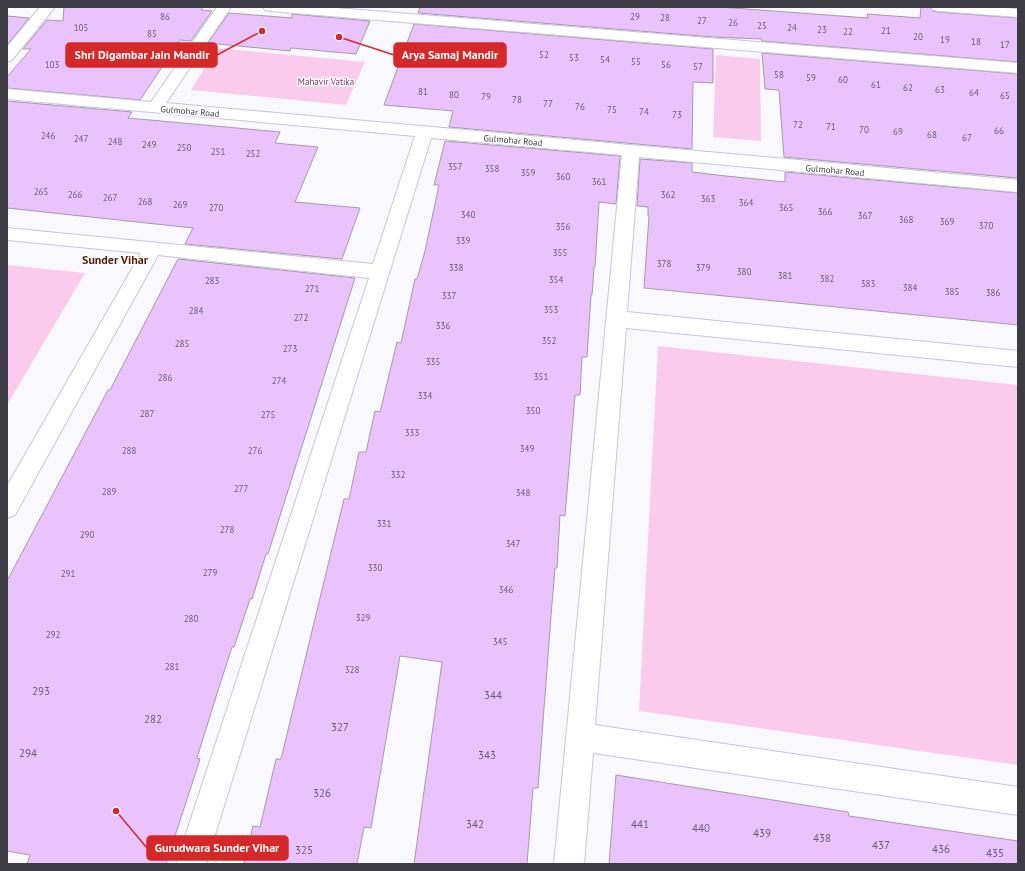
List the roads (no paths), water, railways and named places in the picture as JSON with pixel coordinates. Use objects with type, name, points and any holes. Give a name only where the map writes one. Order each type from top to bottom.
[{"type":"street","points":[[7,57],[48,7]]},
{"type":"street","points":[[155,108],[224,7]]},
{"type":"street","points":[[270,7],[1018,68]]},
{"type":"street","points":[[938,7],[1018,13]]},
{"type":"street","name":"Gulmohar Road","points":[[7,94],[1018,186]]},
{"type":"street","points":[[191,864],[425,132]]},
{"type":"street","points":[[569,864],[631,151]]},
{"type":"street","points":[[7,234],[381,272]]},
{"type":"street","points":[[7,508],[153,248]]},
{"type":"street","points":[[616,318],[1018,359]]},
{"type":"street","points":[[580,737],[1018,801]]},
{"type":"place","name":"Shri Digambar Jain Mandir","points":[[262,31]]},
{"type":"place","name":"Arya Samaj Mandir","points":[[339,37]]},
{"type":"place","name":"Gurudwara Sunder Vihar","points":[[116,811]]},
{"type":"district","name":"Sunder Vihar","points":[[115,259]]},
{"type":"park label","name":"Mahavir Vatika","points":[[326,81]]}]
